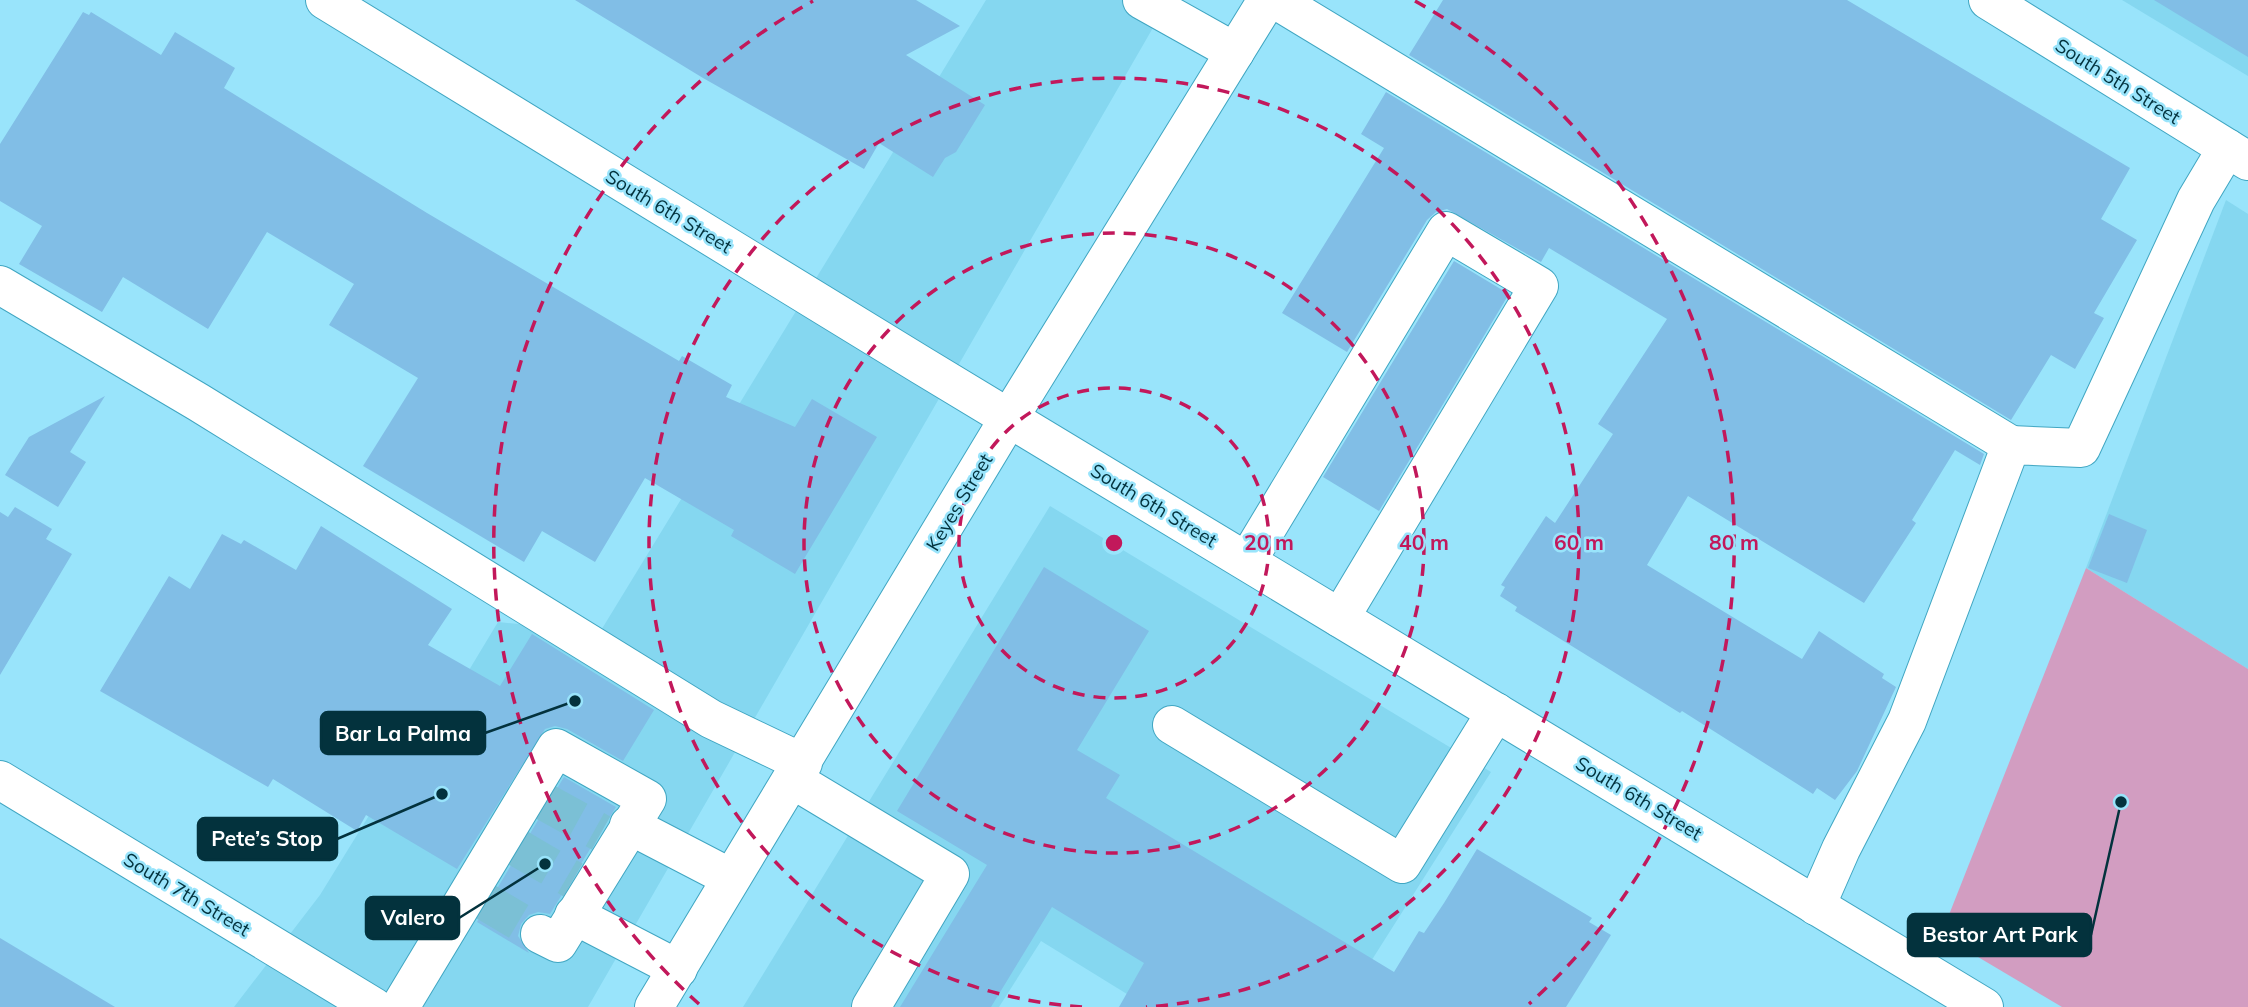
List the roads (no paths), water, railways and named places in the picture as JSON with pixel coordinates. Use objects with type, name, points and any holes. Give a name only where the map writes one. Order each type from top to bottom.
[{"type":"street","name":"South 6th Street","points":[[325,0],[1009,418],[1984,1007]]},
{"type":"street","points":[[1142,0],[1235,52]]},
{"type":"street","name":"Keyes Street","points":[[654,1007],[1009,418],[1267,0]]},
{"type":"street","points":[[1276,0],[2011,445],[2081,448],[2196,200],[2237,155]]},
{"type":"street","name":"South 5th Street","points":[[1989,0],[2237,155]]},
{"type":"street","points":[[1247,561],[1446,230],[1539,286],[1340,618]]},
{"type":"street","points":[[0,285],[198,402],[798,771],[950,873],[871,1007]]},
{"type":"street","points":[[1816,906],[1841,849],[1907,721],[2011,445]]},
{"type":"street","points":[[1172,724],[1402,864],[1496,712]]},
{"type":"street","points":[[400,1007],[477,897],[536,797],[555,748],[647,799],[616,834],[579,894],[558,943],[540,934]]},
{"type":"street","name":"South 7th Street","points":[[0,780],[374,1007]]},
{"type":"street","points":[[616,834],[731,878]]},
{"type":"street","points":[[579,894],[678,968]]},
{"type":"tunnel","points":[[545,802],[601,833]]},
{"type":"tunnel","points":[[518,848],[573,880]]},
{"type":"tunnel","points":[[486,902],[540,934]]},
{"type":"place","name":"Bar La Palma","points":[[575,701]]},
{"type":"place","name":"Pete’s Stop","points":[[442,794]]},
{"type":"place","name":"Bestor Art Park","points":[[2121,802]]},
{"type":"place","name":"Valero","points":[[545,864]]}]
